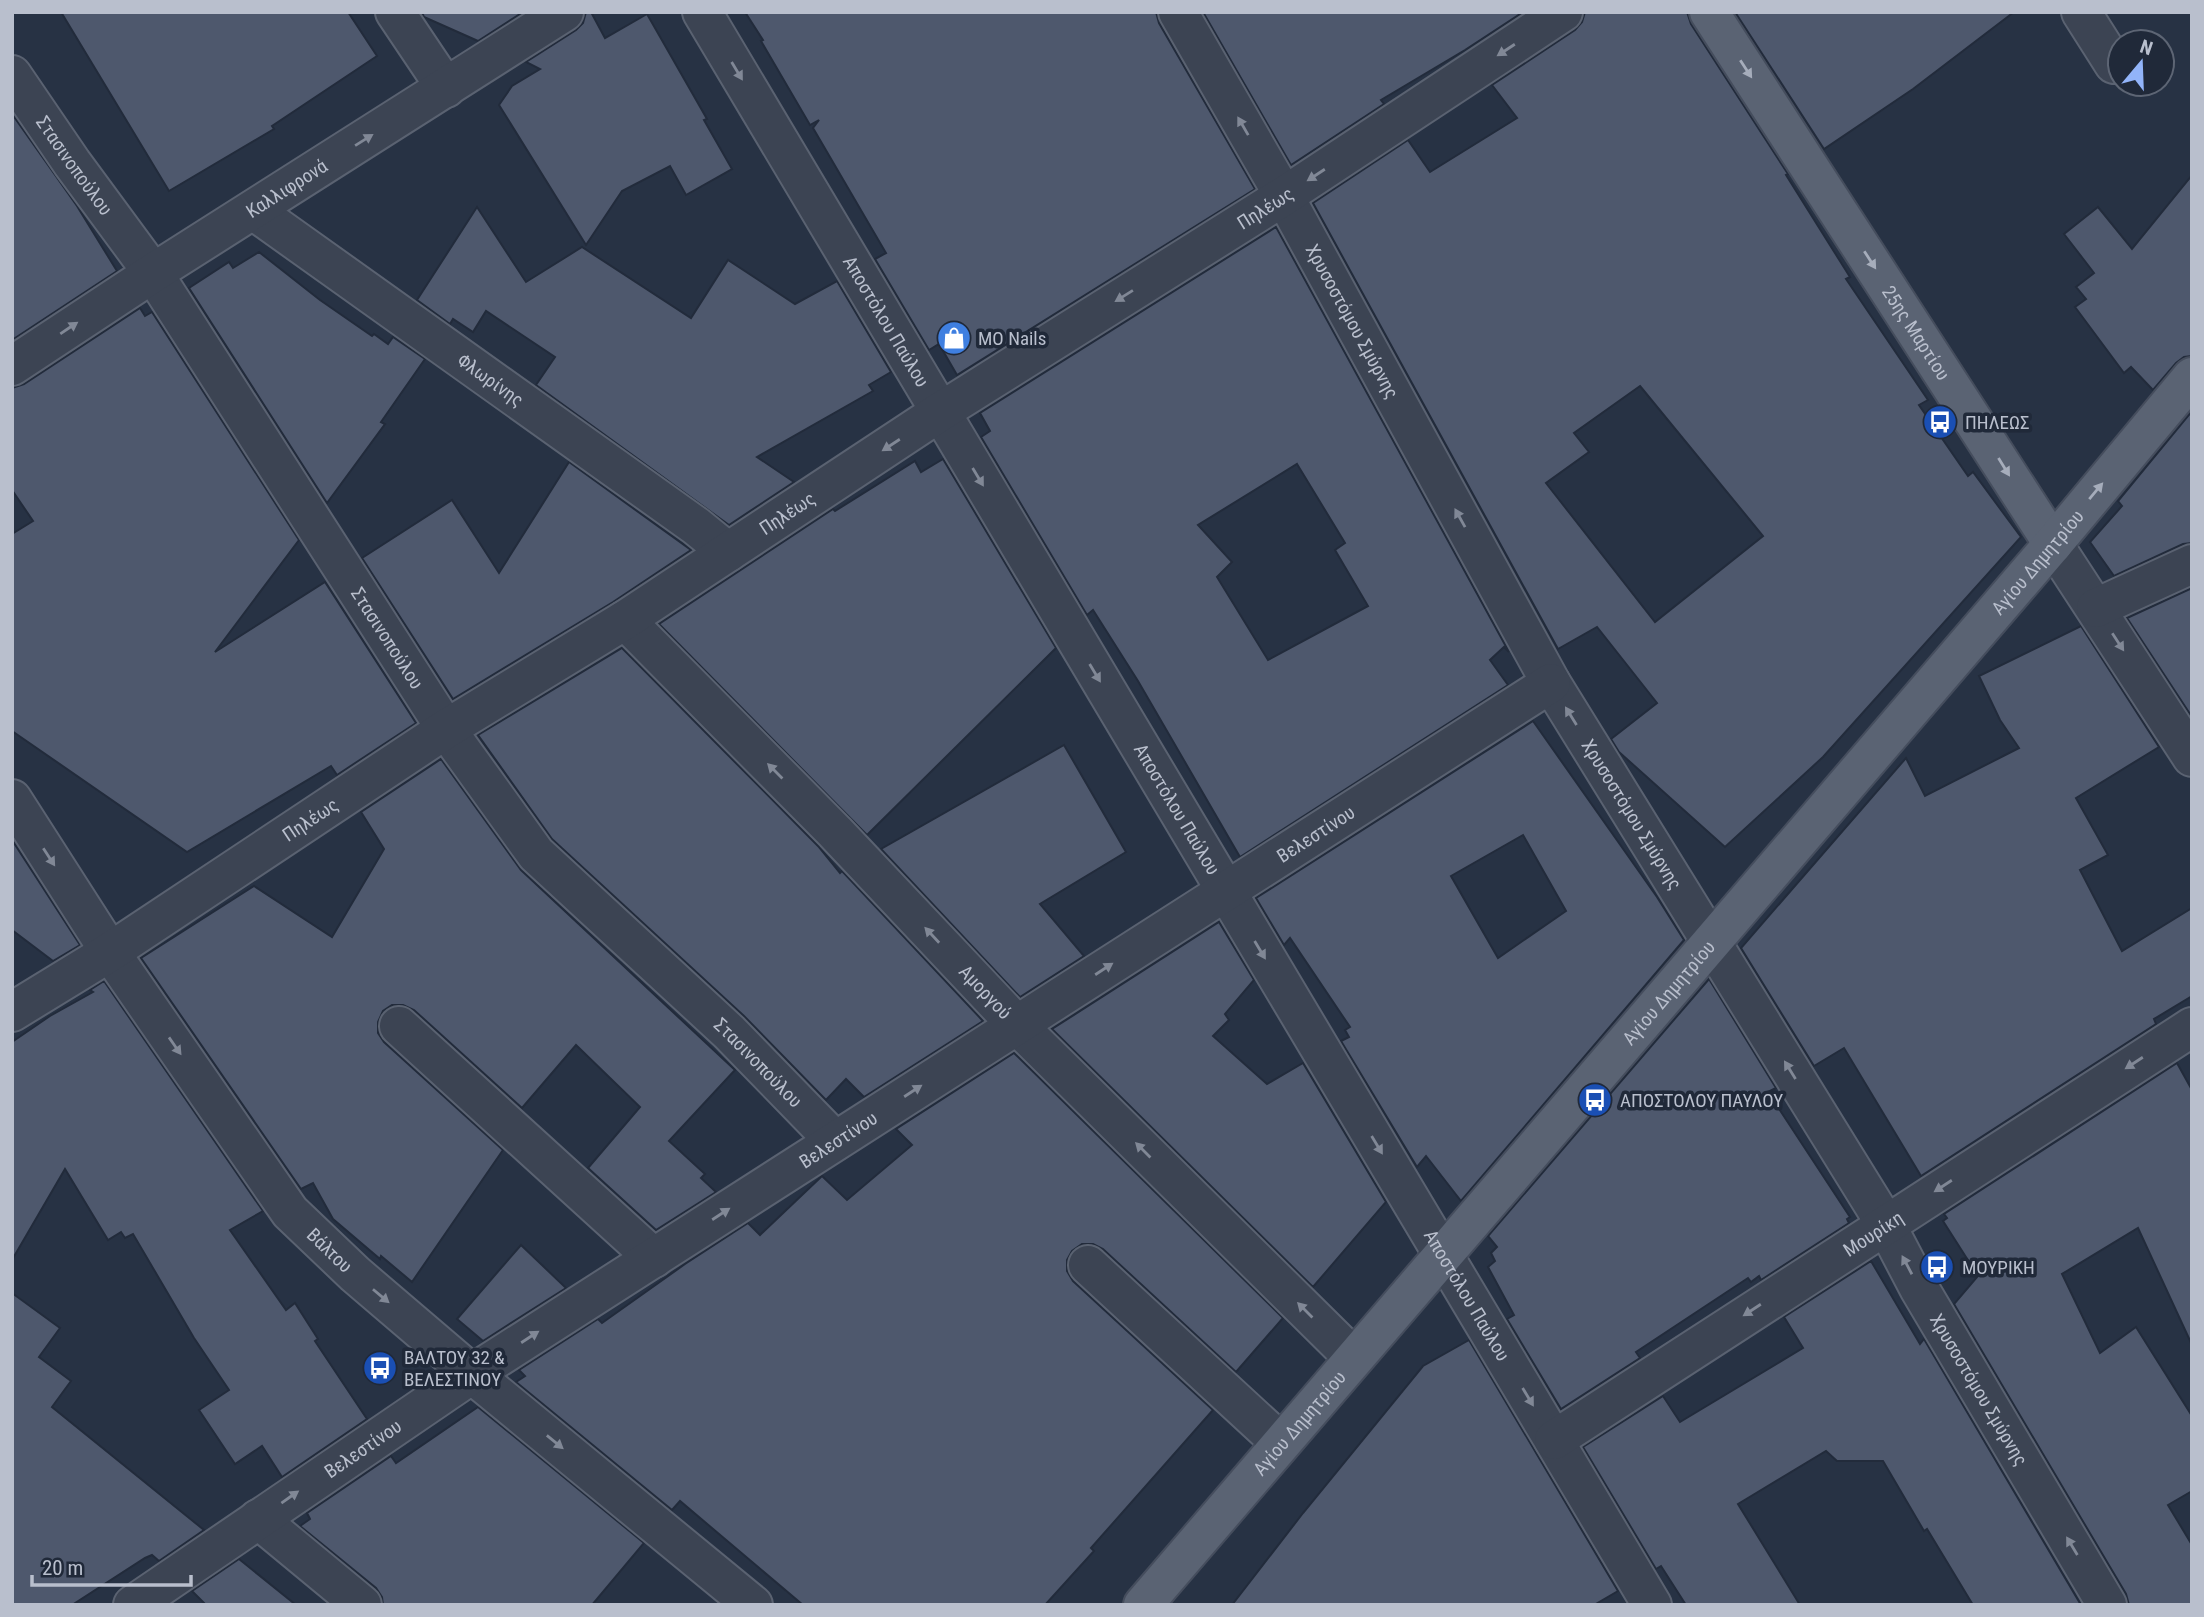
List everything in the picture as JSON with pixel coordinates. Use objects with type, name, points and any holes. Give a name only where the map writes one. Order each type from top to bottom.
[{"type":"main road","name":"25ης Μαρτίου","points":[[1709,12],[2053,544]]},
{"type":"main road","name":"Αγίου Δημητρίου","points":[[1143,1605],[2053,544],[2192,377]]},
{"type":"street","points":[[396,12],[446,88]]},
{"type":"street","name":"Καλλιφρονά","points":[[12,366],[153,273],[565,12]]},
{"type":"street","name":"Αποστόλου Παύλου","points":[[702,12],[1652,1605]]},
{"type":"street","name":"Χρυσοστόμου Σμύρνης","points":[[1178,12],[1283,196],[1551,683],[1885,1223],[1919,1288],[2107,1605]]},
{"type":"street","name":"Πηλέως","points":[[12,1012],[110,952],[446,730],[625,621],[940,412],[1283,196],[1563,12]]},
{"type":"street","points":[[2081,12],[2106,51]]},
{"type":"street","name":"Στασινοπούλου","points":[[12,75],[72,163],[153,273],[446,730],[536,855],[729,1032],[835,1141]]},
{"type":"street","name":"Φλωρίνης","points":[[253,210],[696,526],[728,552]]},
{"type":"street","name":"25ης Μαρτίου","points":[[2053,544],[2192,757]]},
{"type":"street","points":[[2096,608],[2192,565]]},
{"type":"street","name":"Αμοργού","points":[[625,621],[835,832],[1017,1025],[1354,1358]]},
{"type":"street","name":"Βελεστίνου","points":[[132,1605],[472,1374],[1551,683]]},
{"type":"street","name":"Βάλτου","points":[[12,799],[110,952],[290,1212],[355,1274],[472,1374],[753,1605]]},
{"type":"street","points":[[399,1026],[654,1258]]},
{"type":"street","name":"Μουρίκη","points":[[1554,1440],[1885,1223],[2192,1027]]},
{"type":"street","points":[[1088,1265],[1282,1443]]},
{"type":"street","points":[[258,1519],[362,1605]]},
{"type":"building","points":[[61,12],[348,12],[377,56],[272,126],[274,129],[169,191]]},
{"type":"building","points":[[422,12],[523,12],[478,41],[424,17]]},
{"type":"building","points":[[586,12],[591,12],[605,38],[647,14],[707,119],[704,120],[732,169],[686,195],[670,166],[622,191],[586,245],[499,105],[512,86],[540,69],[526,62],[576,30],[583,23]]},
{"type":"building","points":[[745,12],[1156,12],[1159,23],[1255,189],[957,375],[939,344],[929,350],[875,259],[886,253],[813,128],[819,120],[810,125]]},
{"type":"building","points":[[1203,12],[1523,12],[1381,100],[1384,104],[1291,165]]},
{"type":"building","points":[[1585,12],[1687,12],[1691,24],[1788,174],[1786,175],[1850,277],[1846,279],[1928,400],[1919,405],[1968,476],[1973,472],[2021,537],[1823,757],[1725,847],[1619,752],[1611,739],[1657,703],[1597,627],[1558,649],[1313,203],[1408,140],[1430,172],[1517,118],[1492,85],[1575,30],[1582,22]],"holes":[[[1640,386],[1763,536],[1655,622],[1546,483],[1589,452],[1574,433]]]},
{"type":"building","points":[[1735,12],[2014,12],[1913,89],[1824,149]]},
{"type":"building","points":[[12,114],[77,206],[117,271],[12,340]]},
{"type":"building","points":[[2192,175],[2192,356],[2184,357],[2176,363],[2153,390],[2131,367],[2124,373],[2075,307],[2086,299],[2076,287],[2094,273],[2064,234],[2098,207],[2132,249]]},
{"type":"building","points":[[477,207],[526,282],[582,247],[691,318],[728,260],[795,304],[837,281],[891,372],[869,385],[873,391],[757,457],[794,482],[729,525],[536,385],[555,357],[486,311],[473,332],[453,319],[450,324],[417,300]]},
{"type":"building","points":[[1276,227],[1509,652],[1504,647],[1490,660],[1508,685],[1240,857],[1138,681],[1093,610],[1087,615],[981,437],[990,431],[980,413]],"holes":[[[1297,464],[1345,543],[1335,550],[1368,606],[1268,660],[1217,577],[1232,562],[1198,525]]]},
{"type":"building","points":[[259,252],[320,300],[372,336],[374,334],[388,344],[393,337],[425,359],[381,422],[385,424],[327,503],[189,288],[229,262],[233,268]]},
{"type":"building","points":[[140,308],[145,316],[152,312],[299,540],[215,652],[325,582],[416,723],[337,775],[331,766],[187,852],[12,731],[12,534],[33,521],[12,490],[12,388],[24,384]]},
{"type":"building","points":[[2192,411],[2192,543],[2183,544],[2114,576],[2090,542],[2122,506],[2118,501]]},
{"type":"building","points":[[943,459],[1056,648],[867,835],[659,624],[833,509],[835,511],[915,461],[921,472]]},
{"type":"building","points":[[569,462],[691,550],[613,602],[453,699],[362,558],[452,500],[499,573]]},
{"type":"building","points":[[2192,588],[2192,717],[2127,618]]},
{"type":"building","points":[[2081,626],[2159,747],[2076,798],[2108,855],[2080,870],[2122,951],[2192,908],[2192,996],[2154,1019],[2156,1024],[1921,1176],[1844,1048],[1814,1066],[1741,948],[1906,758],[1925,796],[2019,748],[2000,720],[1979,676]]},
{"type":"building","points":[[622,648],[819,847],[840,873],[842,871],[983,1021],[864,1097],[846,1079],[826,1100],[744,1016],[552,839],[478,735]]},
{"type":"building","points":[[1533,721],[1657,897],[1684,940],[1461,1201],[1426,1156],[1417,1167],[1341,1041],[1349,1037],[1345,1030],[1350,1027],[1290,938],[1284,945],[1256,898]],"holes":[[[1523,835],[1566,911],[1498,958],[1451,876]]]},
{"type":"building","points":[[1064,745],[1126,852],[1040,904],[1084,956],[1020,997],[881,849]]},
{"type":"building","points":[[441,759],[521,870],[735,1070],[669,1141],[705,1174],[701,1178],[716,1192],[656,1230],[588,1168],[640,1107],[576,1045],[522,1108],[414,1010],[403,1005],[392,1005],[383,1011],[378,1022],[378,1033],[384,1042],[503,1150],[412,1282],[333,1219],[313,1183],[301,1189],[141,958],[254,886],[332,937],[384,849],[361,812]]},
{"type":"building","points":[[12,840],[80,945],[53,961],[12,930]]},
{"type":"building","points":[[1219,922],[1254,980],[1225,1014],[1229,1020],[1213,1036],[1267,1084],[1303,1063],[1386,1202],[1313,1287],[1052,1029]]},
{"type":"building","points":[[1709,979],[1776,1088],[1768,1092],[1850,1217],[1847,1219],[1849,1223],[1761,1280],[1759,1276],[1751,1282],[1748,1278],[1636,1352],[1640,1358],[1561,1409],[1507,1319],[1514,1315],[1488,1267],[1495,1261],[1491,1253],[1497,1247],[1488,1236]]},
{"type":"building","points":[[104,981],[263,1211],[230,1230],[286,1310],[295,1303],[318,1339],[315,1341],[367,1419],[282,1477],[262,1446],[235,1464],[199,1410],[229,1390],[194,1338],[133,1234],[125,1238],[121,1232],[108,1240],[65,1169],[12,1260],[12,1042],[50,1016],[93,992],[90,990]]},
{"type":"building","points":[[1014,1053],[1283,1318],[1236,1372],[1103,1249],[1093,1244],[1082,1244],[1072,1251],[1067,1260],[1067,1271],[1073,1281],[1213,1410],[1091,1548],[1094,1551],[1045,1605],[803,1605],[680,1501],[672,1510],[516,1382],[525,1376],[519,1370],[598,1319],[602,1323],[748,1223],[760,1235],[822,1176],[847,1200],[912,1145],[896,1129]]},
{"type":"building","points":[[2177,1063],[2192,1090],[2192,1345],[2138,1228],[2062,1274],[2100,1353],[2136,1327],[2192,1416],[2192,1491],[2168,1505],[2192,1545],[2192,1605],[2129,1605],[2126,1594],[1954,1304],[1978,1276],[1943,1221],[1947,1218],[1944,1214]]},
{"type":"building","points":[[521,1245],[566,1288],[483,1341],[457,1319]]},
{"type":"building","points":[[1871,1261],[1920,1344],[1924,1339],[2081,1605],[1973,1605],[1927,1529],[1924,1531],[1883,1461],[1837,1461],[1826,1451],[1738,1504],[1800,1605],[1686,1605],[1661,1566],[1656,1569],[1583,1447],[1663,1396],[1680,1422],[1803,1348],[1784,1317]]},
{"type":"building","points":[[12,1293],[60,1328],[39,1357],[71,1381],[52,1407],[204,1530],[159,1561],[152,1555],[145,1558],[72,1605],[12,1605]]},
{"type":"building","points":[[1469,1340],[1618,1591],[1594,1605],[1232,1605],[1423,1366]]},
{"type":"building","points":[[478,1407],[644,1543],[592,1605],[383,1605],[382,1597],[376,1588],[300,1526],[310,1519],[307,1513],[391,1456],[396,1463]]},
{"type":"building","points":[[239,1559],[296,1605],[206,1605],[192,1591]]},
{"type":"place","name":"MO Nails","points":[[954,338]]},
{"type":"place","name":"ΠΗΛΕΩΣ","points":[[1940,422]]},
{"type":"place","name":"ΑΠΟΣΤΟΛΟΥ ΠΑΥΛΟΥ","points":[[1595,1100]]},
{"type":"place","name":"ΜΟΥΡΙΚΗ","points":[[1937,1267]]},
{"type":"place","name":"ΒΑΛΤΟΥ 32 & ΒΕΛΕΣΤΙΝΟΥ","points":[[380,1368]]}]
